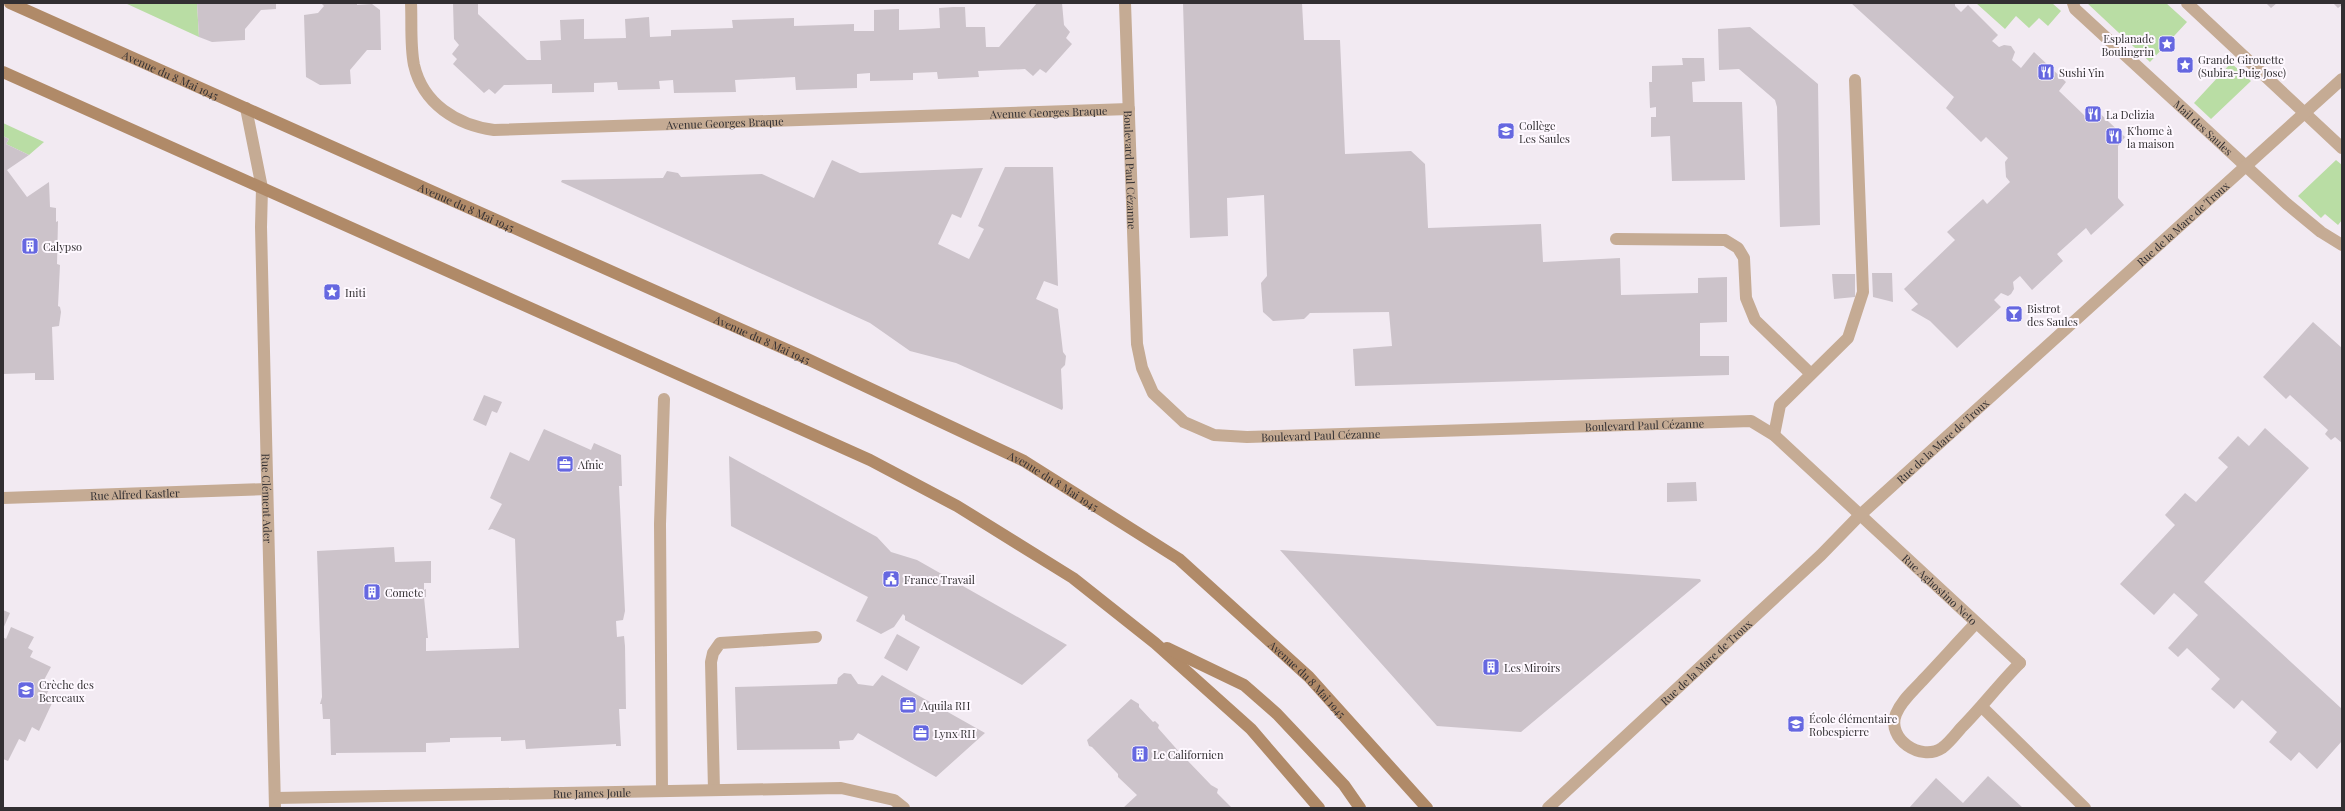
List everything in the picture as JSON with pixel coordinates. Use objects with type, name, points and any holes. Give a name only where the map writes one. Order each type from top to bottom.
[{"type":"main road","name":"Avenue du 8 Mai 1945","points":[[10,3],[802,356],[1024,461],[1180,559],[1309,677],[1427,808]]},
{"type":"main road","points":[[3,72],[870,460],[957,506],[1072,578],[1155,643],[1251,729],[1320,808]]},
{"type":"main road","points":[[1155,643],[1244,684],[1277,714],[1339,780],[1360,808]]},
{"type":"street","name":"Avenue Georges Braque","points":[[411,3],[414,64],[421,85],[435,104],[454,119],[475,128],[494,130],[1129,109]]},
{"type":"street","name":"Boulevard Paul Cézanne","points":[[1125,3],[1137,344],[1142,368],[1152,393],[1184,422],[1214,436],[1247,437],[1751,421],[1774,435],[1859,516]]},
{"type":"street","name":"Mail des Saules","points":[[2073,3],[2074,9],[2246,166],[2321,232],[2342,245]]},
{"type":"street","points":[[2187,3],[2342,148]]},
{"type":"street","name":"Rue de la Mare de Troux","points":[[1548,808],[1821,555],[1859,516],[2342,79]]},
{"type":"street","points":[[1774,435],[1780,405],[1848,338],[1863,292],[1855,80]]},
{"type":"street","name":"Rue Clément Ader","points":[[246,108],[262,188],[261,227],[275,803]]},
{"type":"street","points":[[1616,239],[1725,240],[1738,248],[1744,258],[1746,298],[1755,320],[1811,374]]},
{"type":"street","points":[[662,791],[660,524],[664,399]]},
{"type":"street","name":"Rue Alfred Kastler","points":[[3,498],[267,489]]},
{"type":"street","name":"Rue Aghostino Neto","points":[[1859,516],[2020,662],[2002,681],[1982,707]]},
{"type":"street","points":[[1976,623],[1899,707],[1894,725],[1899,736],[1917,752],[1929,753],[1941,748],[1982,707],[2085,808]]},
{"type":"street","points":[[714,790],[711,662],[713,653],[720,644],[816,637]]},
{"type":"street","name":"Rue James Joule","points":[[275,803],[662,791],[841,788],[894,800],[904,808]]},
{"type":"green space","points":[[125,3],[197,3],[199,37]]},
{"type":"green space","points":[[1976,3],[2052,3],[2061,11],[2048,26],[2039,18],[2029,28],[2016,16],[2005,29]]},
{"type":"green space","points":[[2087,3],[2166,3],[2187,22],[2150,62]]},
{"type":"green space","points":[[2231,63],[2251,81],[2211,119],[2194,103]]},
{"type":"green space","points":[[3,123],[44,142],[29,155],[6,144],[9,139],[3,136]]},
{"type":"green space","points":[[2336,160],[2342,165],[2342,220],[2338,225],[2325,214],[2321,218],[2298,196]]},
{"type":"building","points":[[197,3],[276,3],[276,9],[261,10],[245,29],[245,40],[212,42],[199,37]]},
{"type":"building","points":[[321,3],[357,3],[357,5],[372,4],[380,10],[381,50],[367,50],[350,70],[351,84],[320,85],[306,77],[304,15],[318,13],[324,6]]},
{"type":"building","points":[[453,3],[478,3],[478,14],[527,60],[541,60],[540,41],[561,40],[560,20],[584,19],[584,39],[626,38],[625,19],[649,17],[650,37],[671,36],[671,30],[733,28],[732,20],[794,18],[794,26],[854,24],[854,31],[874,31],[874,10],[899,9],[899,30],[940,28],[939,8],[953,7],[965,7],[966,27],[985,27],[986,47],[999,47],[1037,3],[1062,3],[1064,25],[1070,32],[1066,38],[1072,44],[1046,73],[1040,69],[1033,76],[1025,69],[978,71],[979,77],[938,79],[937,72],[913,73],[913,80],[870,81],[870,73],[857,74],[857,88],[796,90],[795,77],[735,80],[736,92],[674,93],[673,80],[659,81],[660,89],[618,90],[617,82],[594,83],[594,92],[552,93],[552,84],[504,85],[495,94],[489,89],[484,93],[453,64],[457,59],[452,54],[459,45],[454,39]]},
{"type":"building","points":[[1183,3],[1302,3],[1304,40],[1340,40],[1345,154],[1411,151],[1425,164],[1428,228],[1541,224],[1543,262],[1620,258],[1621,295],[1698,293],[1698,278],[1727,277],[1727,322],[1700,323],[1700,356],[1729,356],[1729,375],[1355,386],[1353,349],[1392,346],[1389,312],[1310,313],[1304,319],[1273,321],[1263,312],[1261,283],[1267,276],[1264,195],[1227,198],[1228,236],[1190,238]]},
{"type":"building","points":[[1851,3],[1955,3],[1955,6],[1961,12],[1968,5],[1998,35],[1992,41],[1999,47],[2004,45],[2011,46],[2015,52],[2012,60],[2021,68],[2034,52],[2066,82],[2059,91],[2085,116],[2093,107],[2125,137],[2118,146],[2118,198],[2124,205],[2091,235],[2086,228],[2057,254],[2063,261],[2032,290],[2020,276],[2013,282],[2014,289],[2011,294],[2008,296],[2001,293],[1994,300],[2001,307],[1957,348],[1930,321],[1911,310],[1918,304],[1904,289],[1955,240],[1947,232],[1983,199],[1987,204],[2010,182],[2006,177],[2005,162],[2008,158],[1986,137],[1981,142],[1946,108],[1954,97]]},
{"type":"building","points":[[2266,3],[2277,3],[2271,8]]},
{"type":"building","points":[[2333,3],[2342,3],[2342,5],[2338,8]]},
{"type":"building","points":[[1750,27],[1818,84],[1820,225],[1780,227],[1777,107],[1775,100],[1739,69],[1719,70],[1718,29]]},
{"type":"building","points":[[1682,58],[1704,58],[1705,81],[1692,82],[1693,102],[1742,102],[1745,180],[1672,181],[1670,136],[1651,137],[1651,117],[1656,117],[1656,107],[1650,108],[1649,82],[1652,82],[1652,66],[1683,65]]},
{"type":"building","name":"Calypso","points":[[3,136],[9,139],[6,144],[29,155],[7,170],[27,197],[49,182],[50,207],[56,208],[56,222],[58,221],[57,264],[60,265],[58,306],[60,307],[61,312],[59,326],[52,327],[54,380],[35,380],[35,373],[3,374]]},
{"type":"building","points":[[832,160],[860,173],[983,168],[961,218],[952,214],[938,244],[969,259],[984,229],[978,226],[1005,167],[1053,167],[1058,286],[1044,281],[1036,299],[1058,309],[1063,352],[1066,356],[1065,365],[1061,369],[1062,410],[956,363],[910,351],[870,323],[561,182],[562,180],[663,178],[667,171],[678,173],[681,177],[762,174],[814,198]]},
{"type":"building","points":[[1872,273],[1892,273],[1893,302],[1873,297]]},
{"type":"building","points":[[1832,274],[1855,274],[1855,297],[1834,299]]},
{"type":"building","points":[[2313,322],[2342,348],[2342,443],[2335,437],[2331,440],[2325,434],[2328,430],[2290,395],[2286,399],[2263,377]]},
{"type":"building","points":[[484,395],[502,402],[497,413],[492,411],[486,426],[473,420]]},
{"type":"building","points":[[2265,428],[2309,468],[2204,582],[2342,709],[2342,741],[2317,769],[2299,752],[2291,761],[2269,742],[2277,732],[2242,700],[2234,709],[2211,689],[2220,679],[2187,648],[2178,657],[2168,648],[2198,615],[2174,593],[2154,615],[2120,584],[2175,525],[2165,515],[2185,493],[2196,502],[2228,467],[2218,458],[2238,436],[2249,446]]},
{"type":"building","name":"Comete","points":[[544,429],[591,450],[594,443],[621,455],[622,486],[619,486],[625,611],[623,620],[616,621],[617,637],[624,636],[626,709],[619,709],[621,746],[616,746],[616,744],[526,749],[525,740],[501,741],[501,737],[450,738],[450,742],[426,743],[426,752],[336,753],[336,755],[331,755],[330,719],[323,719],[322,704],[320,704],[322,697],[317,551],[394,547],[395,562],[431,561],[431,583],[424,583],[424,590],[426,589],[426,597],[424,597],[428,638],[426,638],[426,651],[519,648],[515,539],[492,529],[488,530],[502,504],[490,498],[510,452],[529,461]]},
{"type":"building","name":"France Travail","points":[[729,456],[877,537],[891,552],[917,560],[1067,645],[1022,685],[905,620],[905,616],[903,614],[894,627],[881,634],[856,621],[868,597],[731,526]]},
{"type":"building","points":[[1696,482],[1697,501],[1667,502],[1667,483]]},
{"type":"building","name":"Les Miroirs","points":[[1280,550],[1700,579],[1701,581],[1521,732],[1437,726]]},
{"type":"building","points":[[3,610],[10,613],[3,629]]},
{"type":"building","name":"Crèche des Berceaux","points":[[11,627],[34,637],[28,648],[33,651],[30,657],[51,667],[44,680],[52,684],[45,697],[53,701],[39,731],[32,727],[25,742],[19,739],[8,761],[3,759],[3,637],[6,639]]},
{"type":"building","points":[[897,634],[920,647],[907,671],[884,658]]},
{"type":"building","points":[[844,673],[851,674],[858,684],[873,686],[882,675],[985,733],[936,777],[858,733],[853,740],[839,741],[840,749],[737,750],[735,687],[837,684],[838,678]]},
{"type":"building","name":"Le Californien","points":[[1131,699],[1139,704],[1139,707],[1153,722],[1155,721],[1159,725],[1158,728],[1181,754],[1185,753],[1188,757],[1187,760],[1211,785],[1218,789],[1217,793],[1232,808],[1123,808],[1137,795],[1118,777],[1118,774],[1092,747],[1089,746],[1087,740]]},
{"type":"building","points":[[1988,776],[2023,808],[1909,808],[1936,778],[1963,803]]},
{"type":"place","name":"Esplanade Boulingrin","points":[[2167,44]]},
{"type":"place","name":"Grande Girouette (Subira-Puig Jose)","points":[[2185,65]]},
{"type":"place","name":"Sushi Yin","points":[[2046,72]]},
{"type":"place","name":"La Delizia","points":[[2093,114]]},
{"type":"place","name":"Collège Les Saules","points":[[1506,131]]},
{"type":"place","name":"K'home à la maison","points":[[2114,136]]},
{"type":"place","name":"Calypso","points":[[30,246]]},
{"type":"place","name":"Initi","points":[[332,292]]},
{"type":"place","name":"Bistrot des Saules","points":[[2014,314]]},
{"type":"place","name":"Afnic","points":[[565,464]]},
{"type":"place","name":"France Travail","points":[[891,579]]},
{"type":"place","name":"Comete","points":[[372,592]]},
{"type":"place","name":"Les Miroirs","points":[[1491,667]]},
{"type":"place","name":"Crèche des Berceaux","points":[[26,690]]},
{"type":"place","name":"Aquila RH","points":[[908,705]]},
{"type":"place","name":"École élémentaire Robespierre","points":[[1796,724]]},
{"type":"place","name":"Lynx RH","points":[[921,733]]},
{"type":"place","name":"Le Californien","points":[[1140,754]]}]
